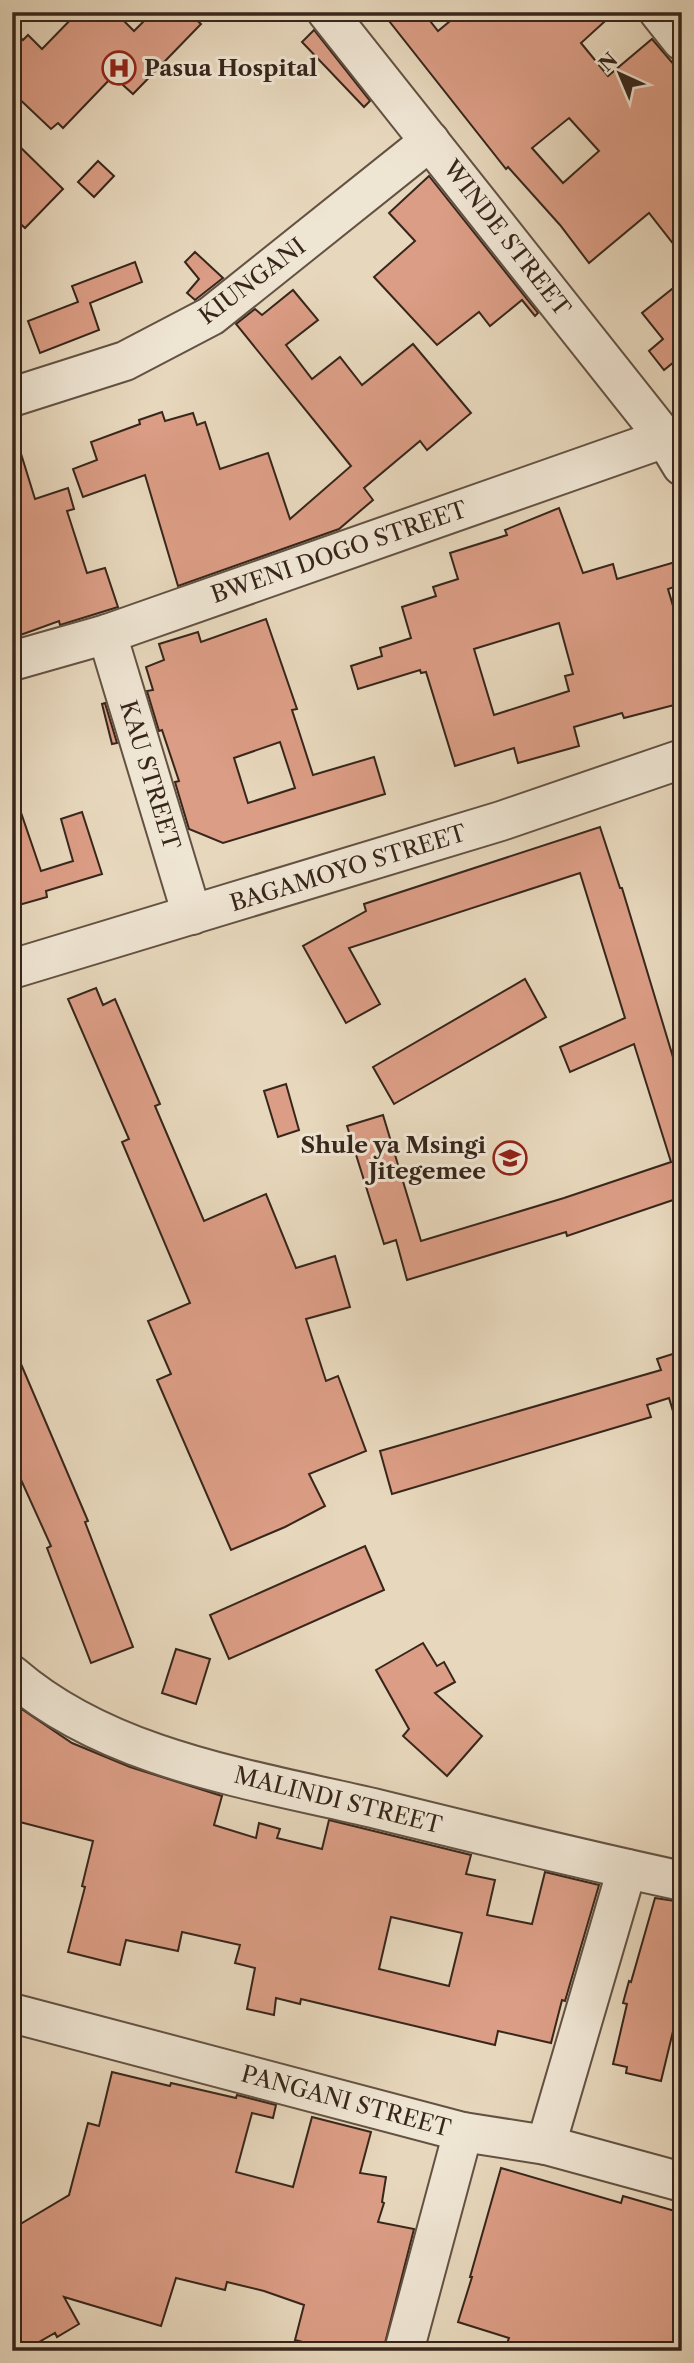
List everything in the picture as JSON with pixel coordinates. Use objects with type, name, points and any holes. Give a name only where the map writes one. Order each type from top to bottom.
[{"type":"street","name":"WINDE STREET","points":[[327,12],[673,452]]},
{"type":"street","points":[[659,12],[682,41]]},
{"type":"street","name":"KIUNGANI","points":[[12,397],[125,361],[211,316],[430,141]]},
{"type":"street","name":"BWENI DOGO STREET","points":[[12,661],[107,634],[673,452]]},
{"type":"street","name":"KAU STREET","points":[[107,634],[192,915]]},
{"type":"street","name":"BAGAMOYO STREET","points":[[12,969],[501,821],[682,759]]},
{"type":"street","name":"MALINDI STREET","points":[[12,1675],[46,1702],[108,1737],[195,1764],[682,1881]]},
{"type":"street","points":[[546,2145],[627,1869]]},
{"type":"street","name":"PANGANI STREET","points":[[12,2013],[463,2132],[546,2145],[682,2182]]},
{"type":"street","points":[[404,2351],[463,2132]]},
{"type":"building","points":[[78,12],[115,12],[134,31],[153,12],[188,12],[201,24],[133,94],[113,76],[63,128],[58,123],[51,129],[12,92],[12,30],[23,40],[28,35],[42,49]]},
{"type":"building","points":[[382,12],[423,12],[438,31],[461,12],[615,12],[581,43],[608,76],[652,39],[682,74],[682,255],[649,213],[589,263],[560,225],[508,167],[506,169]],"holes":[[[569,118],[599,151],[563,183],[532,148]]]},
{"type":"building","points":[[314,30],[370,101],[364,107],[302,42]]},
{"type":"building","points":[[12,139],[63,189],[25,228],[12,216]]},
{"type":"building","points":[[98,161],[114,176],[94,197],[78,182]]},
{"type":"building","points":[[429,176],[538,313],[535,316],[522,300],[490,326],[479,312],[437,345],[374,277],[415,241],[389,213]]},
{"type":"building","points":[[195,252],[223,278],[195,300],[187,293],[199,279],[185,262]]},
{"type":"building","points":[[135,262],[142,282],[90,303],[99,330],[40,353],[28,321],[78,302],[72,286]]},
{"type":"building","points":[[682,281],[682,362],[679,358],[664,370],[649,351],[663,339],[642,313]]},
{"type":"building","points":[[293,290],[318,320],[286,345],[312,379],[340,357],[362,385],[413,344],[471,413],[427,450],[420,441],[364,488],[373,500],[339,529],[178,586],[145,475],[83,497],[73,469],[97,460],[91,442],[140,424],[139,420],[162,412],[165,421],[193,413],[197,425],[205,422],[220,469],[268,453],[290,519],[351,466],[236,324],[255,309],[262,315]]},
{"type":"building","points":[[18,444],[35,499],[68,488],[74,509],[67,511],[87,573],[105,568],[118,607],[60,625],[59,621],[12,638],[12,445]]},
{"type":"building","points":[[559,508],[583,573],[613,564],[617,579],[682,560],[682,584],[668,589],[682,636],[682,703],[624,718],[622,713],[574,727],[579,746],[518,763],[514,748],[455,766],[426,672],[421,673],[420,670],[358,689],[351,666],[382,656],[380,648],[411,638],[402,607],[436,596],[433,587],[458,579],[450,553],[507,535],[505,530]],"holes":[[[559,623],[573,674],[565,676],[569,691],[494,715],[474,649]]]},
{"type":"building","points":[[266,619],[297,709],[292,710],[313,775],[374,757],[385,794],[223,843],[189,829],[175,782],[179,781],[147,691],[153,690],[146,667],[164,660],[159,644],[198,632],[201,642]],"holes":[[[280,742],[295,788],[248,803],[234,758]]]},
{"type":"building","points":[[105,703],[117,743],[112,744],[102,704]]},
{"type":"building","points":[[16,798],[41,871],[73,861],[61,819],[82,812],[102,874],[46,891],[47,897],[12,907],[12,799]]},
{"type":"building","points":[[600,827],[622,888],[682,1087],[682,1197],[567,1236],[566,1232],[407,1280],[396,1240],[384,1244],[347,1126],[383,1115],[421,1241],[671,1162],[634,1044],[570,1072],[560,1047],[625,1018],[580,873],[349,948],[380,1004],[346,1023],[303,946],[366,911],[364,904]]},
{"type":"building","points":[[525,979],[546,1017],[394,1104],[373,1067]]},
{"type":"building","points":[[96,988],[103,1005],[115,999],[160,1104],[155,1106],[204,1221],[266,1194],[296,1268],[335,1256],[350,1307],[306,1319],[326,1381],[338,1376],[366,1451],[309,1474],[325,1506],[231,1550],[157,1380],[171,1374],[148,1321],[190,1303],[122,1142],[129,1139],[68,999]]},
{"type":"building","points":[[286,1084],[299,1130],[278,1137],[264,1091]]},
{"type":"building","points":[[12,1343],[88,1521],[85,1522],[133,1647],[91,1663],[47,1548],[51,1546],[12,1460]]},
{"type":"building","points":[[682,1351],[682,1420],[676,1421],[669,1398],[647,1405],[651,1417],[392,1494],[380,1451],[661,1370],[657,1359]]},
{"type":"building","points":[[365,1546],[384,1590],[229,1659],[210,1615]]},
{"type":"building","points":[[423,1643],[437,1666],[444,1662],[455,1682],[435,1693],[482,1736],[447,1776],[403,1736],[409,1729],[376,1670]]},
{"type":"building","points":[[176,1649],[210,1659],[196,1704],[162,1693]]},
{"type":"building","points":[[12,1708],[23,1710],[72,1743],[130,1767],[222,1796],[214,1825],[256,1838],[259,1823],[280,1829],[277,1838],[322,1849],[329,1820],[471,1855],[466,1874],[495,1880],[487,1915],[532,1924],[545,1872],[599,1885],[551,2043],[498,2031],[495,2045],[301,1999],[300,2004],[276,1998],[274,2015],[247,2009],[255,1968],[235,1963],[240,1945],[182,1932],[178,1951],[126,1940],[120,1965],[68,1952],[85,1887],[82,1886],[93,1841],[12,1820]],"holes":[[[391,1917],[462,1933],[449,1986],[379,1969]]]},
{"type":"building","points":[[655,1898],[682,1902],[682,1994],[661,2081],[626,2073],[627,2067],[613,2064],[627,2004],[623,2003]]},
{"type":"building","points":[[112,2072],[170,2086],[171,2083],[276,2105],[273,2118],[252,2113],[236,2172],[293,2187],[312,2117],[371,2132],[360,2173],[386,2177],[384,2203],[378,2222],[414,2229],[383,2351],[337,2351],[295,2340],[304,2305],[227,2282],[225,2290],[176,2278],[161,2326],[64,2297],[79,2324],[57,2337],[55,2333],[23,2351],[12,2351],[12,2229],[69,2195],[88,2123],[99,2126]]},
{"type":"building","points":[[501,2168],[621,2203],[623,2196],[682,2213],[682,2351],[504,2351],[509,2338],[458,2322]]},
{"type":"place","name":"Pasua Hospital","points":[[119,68]]},
{"type":"place","name":"Shule ya Msingi Jitegemee","points":[[510,1158]]}]
